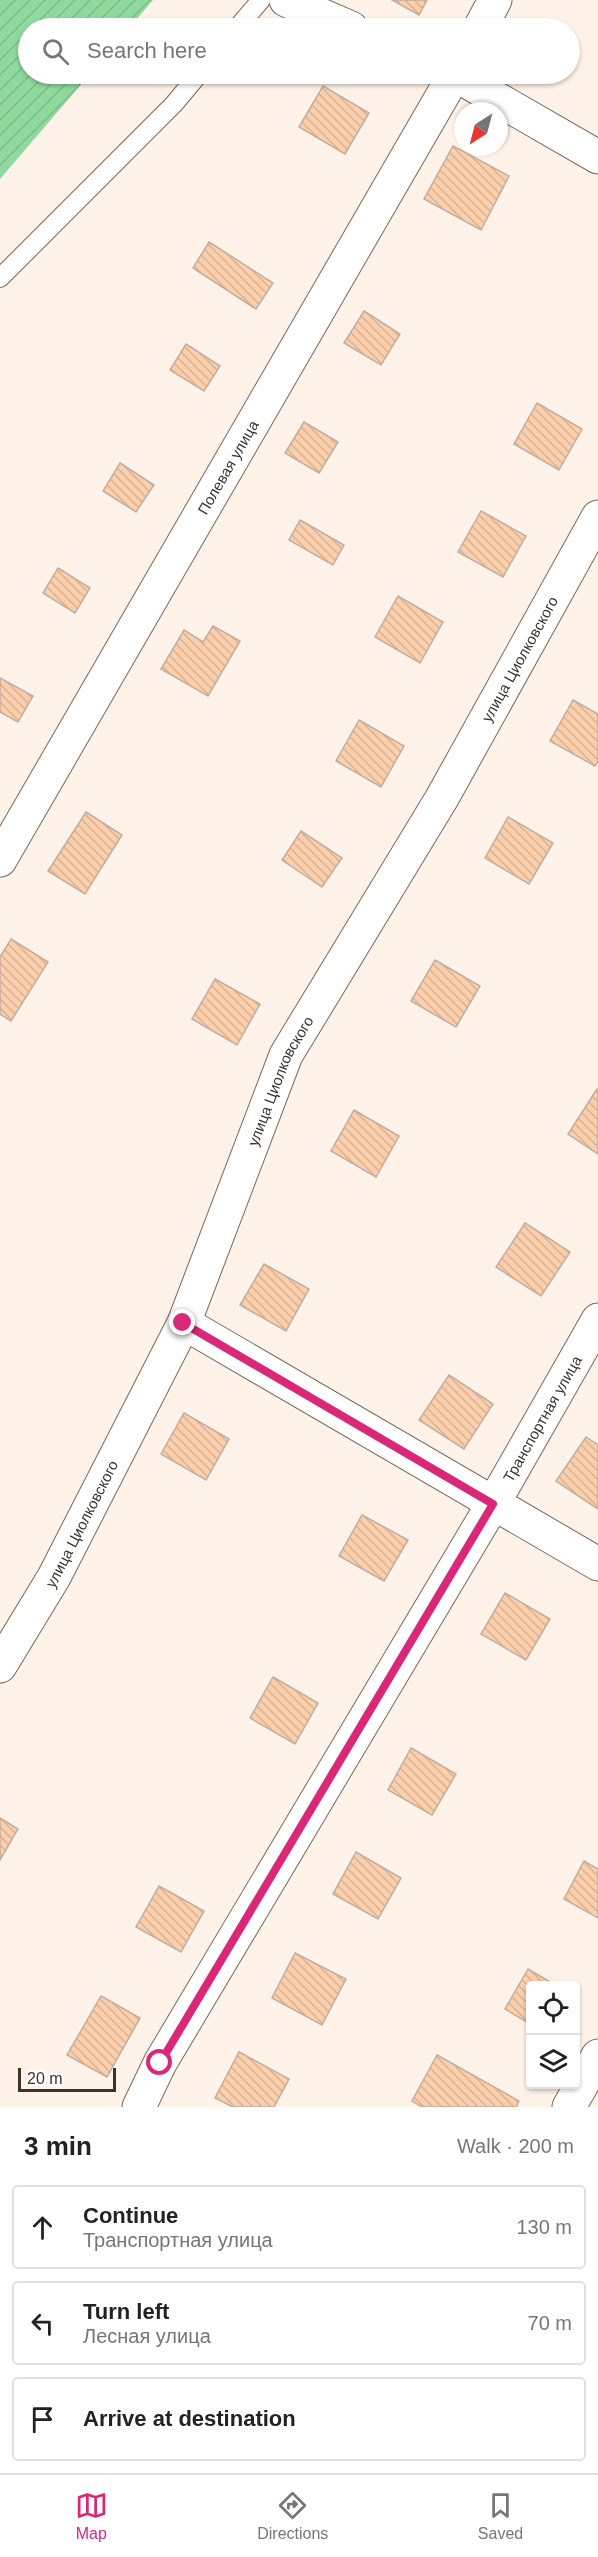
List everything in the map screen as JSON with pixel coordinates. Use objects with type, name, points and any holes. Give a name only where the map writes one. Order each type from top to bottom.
[{"type":"street","points":[[286,0],[328,18]]},
{"type":"street","points":[[485,18],[495,0]]},
{"type":"street","name":"Полевая улица","points":[[0,860],[449,84]]},
{"type":"street","points":[[472,84],[598,158]]},
{"type":"street","name":"улица Циолковского","points":[[0,1666],[54,1577],[183,1323],[286,1055],[442,798],[598,517]]},
{"type":"street","name":"Транспортная улица","points":[[140,2107],[160,2063],[493,1504],[598,1320]]},
{"type":"street","points":[[183,1323],[598,1564]]},
{"type":"street","points":[[569,2107],[598,2056]]},
{"type":"lane","points":[[246,18],[261,0]]},
{"type":"lane","points":[[0,278],[191,84]]},
{"type":"green space","points":[[0,0],[153,0],[138,18],[18,18],[18,84],[81,84],[0,179]]},
{"type":"building","points":[[392,0],[427,0],[419,15]]},
{"type":"building","points":[[323,86],[369,113],[345,154],[299,127]]},
{"type":"building","points":[[453,146],[454,156],[472,156],[509,176],[481,230],[424,199]]},
{"type":"building","points":[[209,242],[273,283],[256,309],[193,268]]},
{"type":"building","points":[[364,311],[400,334],[381,365],[344,343]]},
{"type":"building","points":[[186,344],[220,366],[204,391],[170,370]]},
{"type":"building","points":[[537,403],[582,429],[559,470],[514,444]]},
{"type":"building","points":[[304,422],[338,442],[319,473],[285,453]]},
{"type":"building","points":[[120,463],[154,485],[136,512],[103,491]]},
{"type":"building","points":[[481,511],[526,536],[503,577],[458,552]]},
{"type":"building","points":[[300,520],[344,545],[333,565],[289,540]]},
{"type":"building","points":[[58,568],[90,588],[75,613],[43,593]]},
{"type":"building","points":[[398,596],[443,622],[420,663],[375,637]]},
{"type":"building","points":[[213,626],[240,641],[208,696],[161,669],[184,630],[203,642]]},
{"type":"building","points":[[0,678],[33,696],[18,722],[0,712]]},
{"type":"building","points":[[573,700],[598,714],[598,761],[595,766],[550,741]]},
{"type":"building","points":[[359,720],[404,746],[381,787],[336,761]]},
{"type":"building","points":[[86,812],[122,835],[85,894],[48,871]]},
{"type":"building","points":[[508,817],[553,843],[529,884],[485,858]]},
{"type":"building","points":[[301,831],[342,858],[322,887],[282,860]]},
{"type":"building","points":[[11,939],[48,962],[11,1021],[0,1014],[0,957]]},
{"type":"building","points":[[435,960],[480,986],[456,1027],[411,1001]]},
{"type":"building","points":[[215,979],[260,1004],[237,1045],[192,1019]]},
{"type":"building","points":[[598,1090],[598,1154],[568,1134]]},
{"type":"building","points":[[354,1110],[399,1136],[376,1177],[331,1151]]},
{"type":"building","points":[[525,1223],[570,1252],[541,1296],[496,1267]]},
{"type":"building","points":[[264,1264],[309,1289],[286,1331],[240,1305]]},
{"type":"building","points":[[449,1375],[493,1404],[464,1449],[419,1420]]},
{"type":"building","points":[[184,1413],[229,1439],[206,1480],[161,1454]]},
{"type":"building","points":[[586,1437],[598,1445],[598,1509],[556,1481]]},
{"type":"building","points":[[362,1515],[408,1540],[384,1581],[339,1556]]},
{"type":"building","points":[[505,1593],[550,1619],[526,1660],[481,1634]]},
{"type":"building","points":[[273,1677],[318,1703],[295,1744],[250,1718]]},
{"type":"building","points":[[411,1748],[456,1774],[432,1815],[388,1790]]},
{"type":"building","points":[[0,1818],[18,1829],[0,1860]]},
{"type":"building","points":[[356,1852],[401,1878],[378,1919],[333,1894]]},
{"type":"building","points":[[584,1861],[598,1869],[598,1918],[564,1899]]},
{"type":"building","points":[[159,1886],[204,1911],[181,1952],[136,1927]]},
{"type":"building","points":[[295,1953],[346,1979],[322,2025],[272,1998]]},
{"type":"building","points":[[528,1969],[548,1981],[526,1981],[526,2022],[505,2009]]},
{"type":"building","points":[[101,1996],[140,2018],[107,2077],[67,2055]]},
{"type":"building","points":[[239,2052],[289,2079],[274,2107],[233,2107],[215,2098]]},
{"type":"building","points":[[437,2055],[519,2101],[516,2107],[422,2107],[412,2101]]},
{"type":"route","points":[[160,2063],[493,1504],[183,1323]]}]
